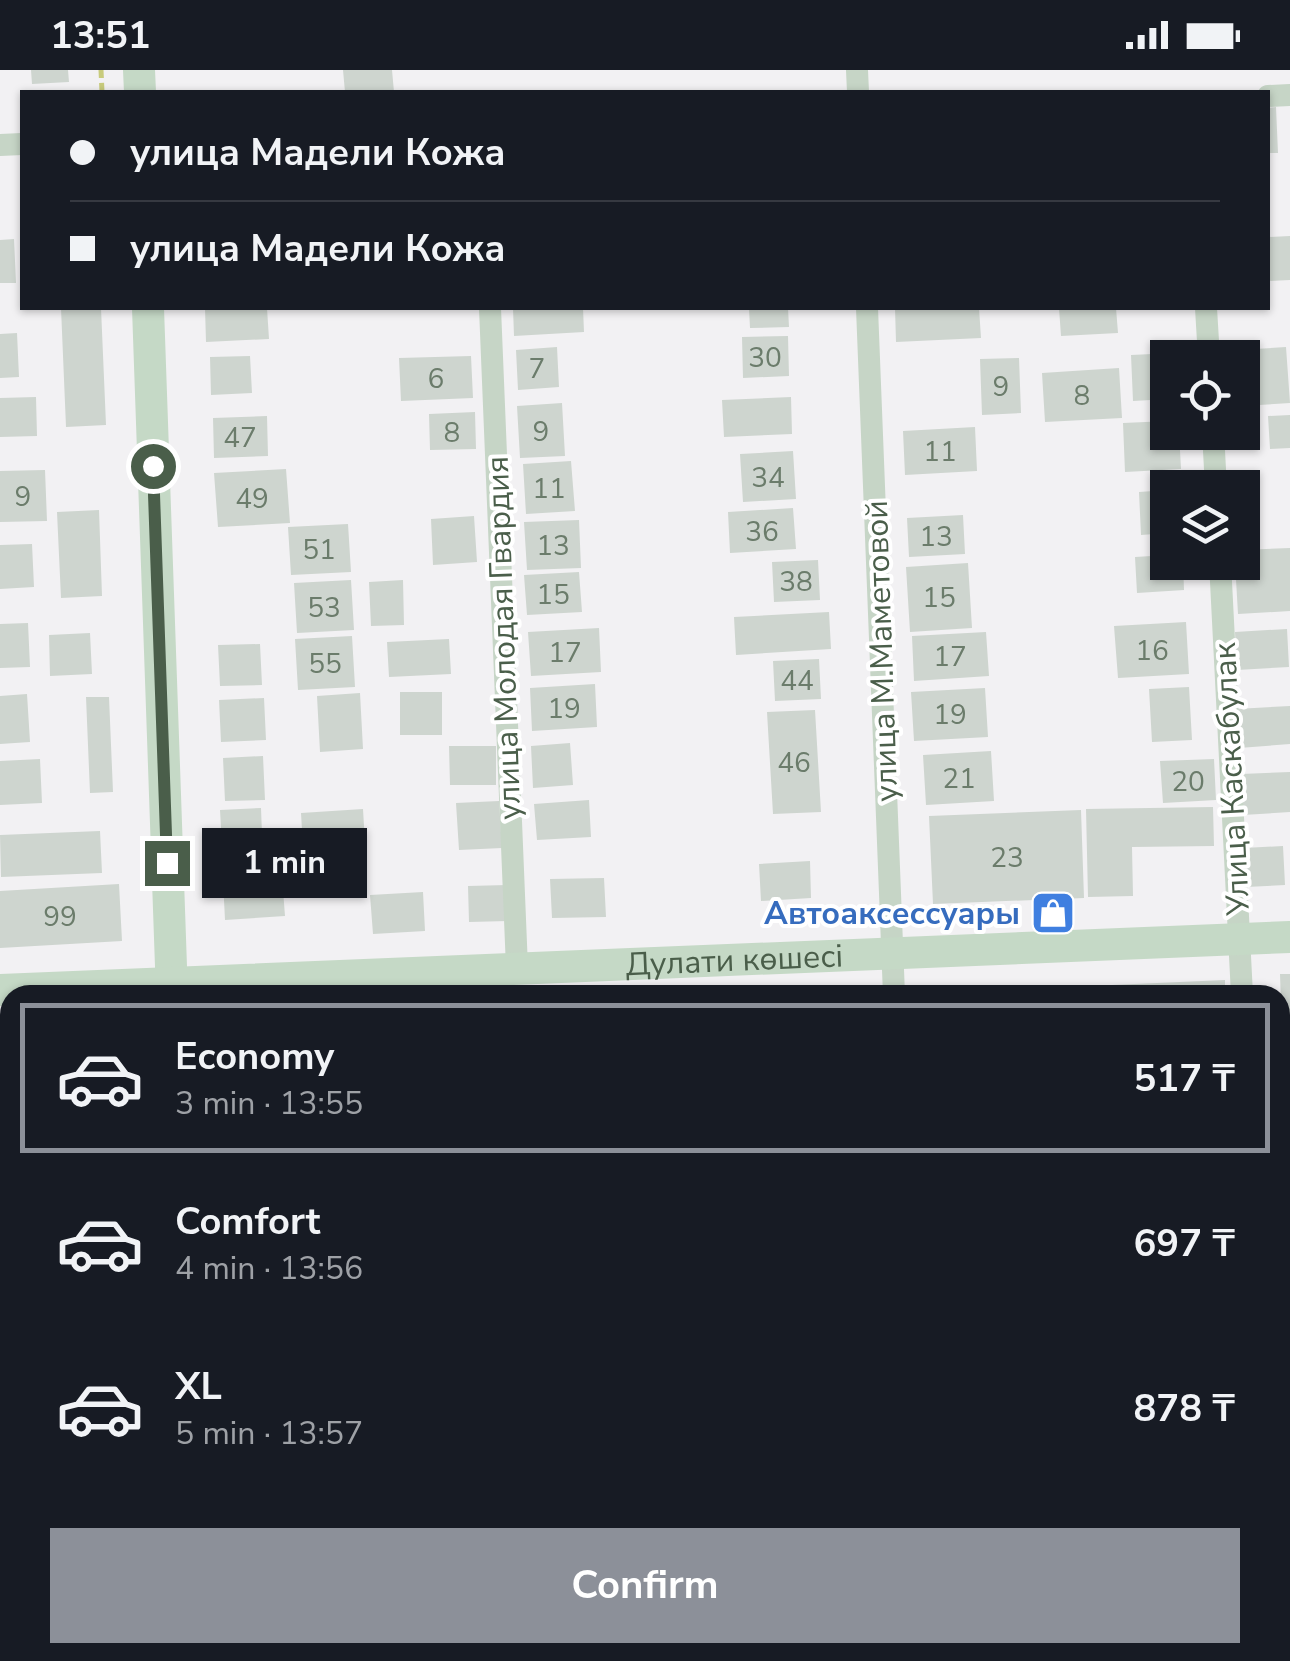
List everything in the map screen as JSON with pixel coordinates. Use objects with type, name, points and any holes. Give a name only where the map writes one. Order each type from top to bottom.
[{"type":"main road","points":[[148,310],[172,985]]},
{"type":"main road","name":"Дулати көшесі","points":[[224,985],[517,968],[1290,937]]},
{"type":"street","name":"улица Молодая Гвардия","points":[[490,310],[517,968]]},
{"type":"street","name":"улица М.Маметовой","points":[[867,310],[894,985]]},
{"type":"street","points":[[1206,310],[1208,340]]},
{"type":"street","name":"Улица Каскабулак","points":[[1221,580],[1242,985]]},
{"type":"building","points":[[31,70],[68,70],[69,82],[32,84]]},
{"type":"building","points":[[343,70],[392,70],[394,90],[345,90]]},
{"type":"building","points":[[1276,107],[1278,153],[1270,153],[1270,108]]},
{"type":"building","points":[[1290,236],[1290,280],[1270,281],[1270,237]]},
{"type":"building","points":[[14,239],[16,283],[0,283],[0,240]]},
{"type":"building","points":[[61,310],[101,310],[106,425],[66,427]]},
{"type":"building","points":[[205,310],[267,310],[269,339],[206,342]]},
{"type":"building","points":[[513,310],[583,310],[584,332],[514,336]]},
{"type":"building","points":[[749,310],[788,310],[789,327],[750,328]]},
{"type":"building","points":[[895,310],[979,310],[981,338],[896,342]]},
{"type":"building","points":[[1059,310],[1116,310],[1118,333],[1061,336]]},
{"type":"building","points":[[17,333],[19,377],[0,378],[0,334]]},
{"type":"building","points":[[788,336],[789,376],[743,378],[742,337]]},
{"type":"building","points":[[557,347],[559,387],[518,390],[516,350]]},
{"type":"building","points":[[1286,347],[1290,403],[1260,405],[1260,349]]},
{"type":"building","points":[[1150,354],[1150,400],[1133,401],[1131,355]]},
{"type":"building","points":[[250,356],[252,393],[211,395],[210,357]]},
{"type":"building","points":[[471,356],[473,398],[401,401],[399,358]]},
{"type":"building","points":[[1019,358],[1021,413],[982,415],[980,359]]},
{"type":"building","points":[[1119,368],[1122,418],[1045,422],[1042,373]]},
{"type":"building","points":[[36,397],[37,436],[0,437],[0,398]]},
{"type":"building","points":[[791,397],[792,434],[724,437],[722,400]]},
{"type":"building","points":[[562,403],[565,456],[520,458],[517,406]]},
{"type":"building","points":[[475,412],[476,449],[430,450],[429,414]]},
{"type":"building","points":[[1290,415],[1290,448],[1270,449],[1268,416]]},
{"type":"building","points":[[267,416],[268,456],[214,458],[213,418]]},
{"type":"building","points":[[1150,422],[1150,450],[1180,450],[1181,469],[1125,472],[1123,423]]},
{"type":"building","points":[[975,427],[977,471],[905,475],[903,431]]},
{"type":"building","points":[[793,451],[796,499],[743,502],[740,454]]},
{"type":"building","points":[[571,461],[575,511],[526,514],[523,464]]},
{"type":"building","points":[[286,469],[290,523],[218,527],[214,473]]},
{"type":"building","points":[[45,470],[47,521],[0,522],[0,471]]},
{"type":"building","points":[[1150,491],[1150,534],[1141,535],[1139,492]]},
{"type":"building","points":[[793,508],[796,549],[730,553],[728,512]]},
{"type":"building","points":[[99,510],[102,596],[61,598],[57,512]]},
{"type":"building","points":[[963,515],[965,554],[909,557],[907,518]]},
{"type":"building","points":[[474,516],[477,562],[433,565],[431,519]]},
{"type":"building","points":[[579,520],[581,568],[527,570],[524,522]]},
{"type":"building","points":[[348,524],[351,572],[291,575],[288,527]]},
{"type":"building","points":[[32,544],[34,587],[0,589],[0,545]]},
{"type":"building","points":[[1290,548],[1290,611],[1238,614],[1236,580],[1260,580],[1260,549]]},
{"type":"building","points":[[1150,556],[1150,580],[1184,580],[1184,590],[1137,593],[1135,557]]},
{"type":"building","points":[[818,560],[820,600],[774,602],[772,562]]},
{"type":"building","points":[[968,563],[972,628],[910,632],[906,567]]},
{"type":"building","points":[[579,572],[582,612],[527,615],[524,575]]},
{"type":"building","points":[[351,580],[354,630],[297,633],[294,583]]},
{"type":"building","points":[[403,580],[404,625],[371,626],[369,582]]},
{"type":"building","points":[[829,612],[831,649],[736,655],[734,617]]},
{"type":"building","points":[[1186,622],[1189,674],[1118,678],[1114,626]]},
{"type":"building","points":[[28,623],[30,667],[0,668],[0,624]]},
{"type":"building","points":[[599,628],[601,672],[531,676],[528,632]]},
{"type":"building","points":[[1287,629],[1289,667],[1237,670],[1235,632]]},
{"type":"building","points":[[986,632],[989,676],[914,681],[912,636]]},
{"type":"building","points":[[90,633],[92,674],[50,676],[49,635]]},
{"type":"building","points":[[352,636],[355,687],[298,690],[295,639]]},
{"type":"building","points":[[449,639],[451,674],[389,677],[387,642]]},
{"type":"building","points":[[260,644],[262,685],[220,686],[218,645]]},
{"type":"building","points":[[819,659],[821,699],[775,701],[773,661]]},
{"type":"building","points":[[595,684],[597,727],[532,731],[530,688]]},
{"type":"building","points":[[1189,687],[1192,740],[1152,742],[1149,689]]},
{"type":"building","points":[[985,688],[988,737],[914,741],[911,692]]},
{"type":"building","points":[[400,692],[442,692],[442,735],[400,735]]},
{"type":"building","points":[[360,693],[363,749],[320,752],[317,696]]},
{"type":"building","points":[[27,694],[30,742],[0,744],[0,696]]},
{"type":"building","points":[[86,697],[109,697],[113,792],[90,793]]},
{"type":"building","points":[[264,698],[266,740],[221,742],[219,700]]},
{"type":"building","points":[[1290,706],[1290,744],[1239,748],[1236,709]]},
{"type":"building","points":[[815,710],[821,812],[773,814],[767,712]]},
{"type":"building","points":[[570,743],[573,785],[533,788],[531,746]]},
{"type":"building","points":[[449,746],[496,746],[496,785],[450,785]]},
{"type":"building","points":[[991,751],[994,801],[926,805],[923,755]]},
{"type":"building","points":[[263,756],[265,800],[225,801],[223,758]]},
{"type":"building","points":[[40,759],[42,803],[0,805],[0,761]]},
{"type":"building","points":[[1214,759],[1216,800],[1163,803],[1160,761]]},
{"type":"building","points":[[1290,772],[1290,812],[1243,815],[1241,774]]},
{"type":"building","points":[[589,800],[591,837],[537,840],[534,804]]},
{"type":"building","points":[[499,801],[502,848],[459,850],[456,803]]},
{"type":"building","points":[[1213,807],[1214,846],[1132,847],[1133,896],[1088,897],[1086,809]]},
{"type":"building","points":[[261,808],[263,861],[223,863],[220,810]]},
{"type":"building","points":[[363,809],[366,860],[304,864],[301,813]]},
{"type":"building","points":[[1081,810],[1084,898],[933,904],[929,816]]},
{"type":"building","points":[[100,831],[102,873],[1,877],[0,835]]},
{"type":"building","points":[[1283,846],[1285,885],[1246,887],[1244,848]]},
{"type":"building","points":[[810,861],[811,898],[761,901],[759,864]]},
{"type":"building","points":[[282,877],[285,916],[225,920],[223,880]]},
{"type":"building","points":[[604,878],[606,917],[552,918],[550,879]]},
{"type":"building","points":[[119,884],[122,941],[0,948],[0,891]]},
{"type":"building","points":[[507,885],[508,921],[469,922],[468,886]]},
{"type":"building","points":[[423,892],[425,931],[373,934],[370,895]]},
{"type":"building","points":[[1280,974],[1290,974],[1290,985],[1280,985]]},
{"type":"building","points":[[1225,980],[1225,985],[1112,985]]},
{"type":"place","name":"Автоаксессуары","points":[[1053,913]]},
{"type":"route","points":[[153,466],[167,863]]}]
